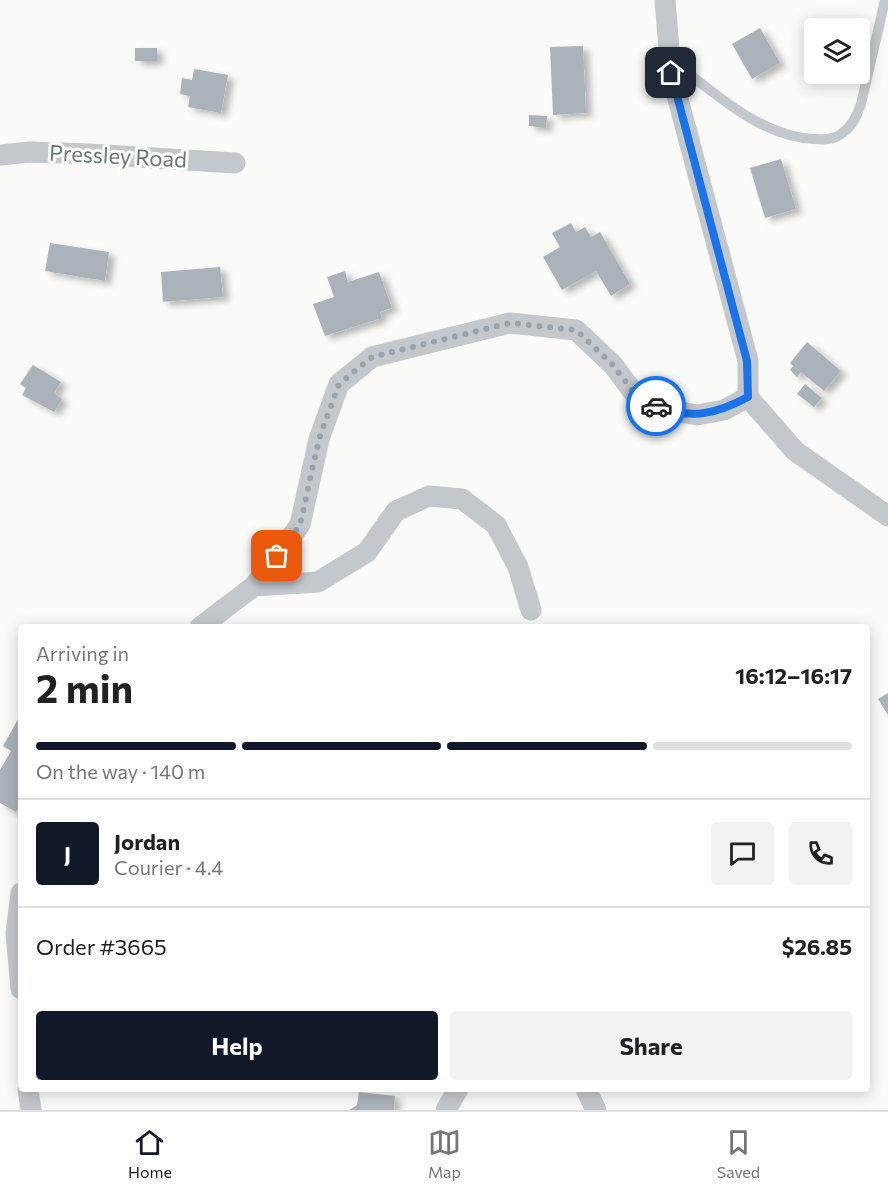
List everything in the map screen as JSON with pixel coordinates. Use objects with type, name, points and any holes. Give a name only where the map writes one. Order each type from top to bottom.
[{"type":"street","points":[[665,0],[671,73],[747,361],[748,397],[795,451],[888,516]]},
{"type":"street","name":"Pressley Road","points":[[0,155],[30,152],[236,163]]},
{"type":"street","points":[[204,624],[254,586],[300,525],[319,439],[339,384],[372,357],[510,323],[532,325],[576,330],[613,365],[634,393],[659,408],[697,415],[724,410],[748,397]]},
{"type":"street","points":[[254,586],[318,582],[367,552],[396,511],[429,496],[462,499],[496,525],[518,567],[531,610]]},
{"type":"street","points":[[18,917],[16,933],[18,955]]},
{"type":"street","points":[[28,1092],[31,1110]]},
{"type":"street","points":[[446,1110],[456,1092]]},
{"type":"street","points":[[587,1092],[596,1110]]},
{"type":"lane","points":[[670,59],[724,100],[758,122],[795,136],[833,139],[849,128],[861,104],[885,0]]},
{"type":"building","points":[[760,28],[780,63],[752,79],[732,44]]},
{"type":"building","points":[[583,46],[586,113],[553,115],[550,47]]},
{"type":"building","points":[[135,48],[157,48],[157,61],[135,61]]},
{"type":"building","points":[[194,69],[228,75],[221,113],[188,107],[190,96],[180,94],[182,78],[192,80]]},
{"type":"building","points":[[529,115],[547,116],[546,128],[529,126]]},
{"type":"building","points":[[781,159],[796,209],[765,218],[750,168]]},
{"type":"building","points":[[571,223],[576,232],[585,227],[591,237],[600,232],[630,284],[611,296],[596,271],[562,290],[543,257],[560,247],[552,233]]},
{"type":"building","points":[[50,243],[109,252],[105,281],[45,271]]},
{"type":"building","points":[[220,267],[223,297],[163,302],[161,272]]},
{"type":"building","points":[[345,271],[348,282],[379,272],[392,308],[380,312],[382,318],[325,336],[313,304],[334,297],[327,277]]},
{"type":"building","points":[[807,342],[841,371],[824,391],[801,372],[797,377],[790,370],[793,366],[790,363]]},
{"type":"building","points":[[33,365],[61,382],[54,393],[62,399],[54,412],[22,395],[26,388],[20,384]]},
{"type":"building","points":[[805,384],[822,398],[814,407],[797,394]]},
{"type":"building","points":[[888,693],[888,715],[878,699]]},
{"type":"building","points":[[18,719],[18,808],[16,812],[0,803],[0,770],[11,751],[3,746]]},
{"type":"building","points":[[359,1092],[395,1096],[394,1110],[349,1110],[357,1105]]},
{"type":"way so far","points":[[277,556],[300,525],[319,439],[339,384],[372,357],[510,323],[576,330],[613,365],[634,393],[644,401],[656,406]]},
{"type":"route","points":[[656,406],[697,415],[724,410],[748,397],[747,361],[671,73]]}]
